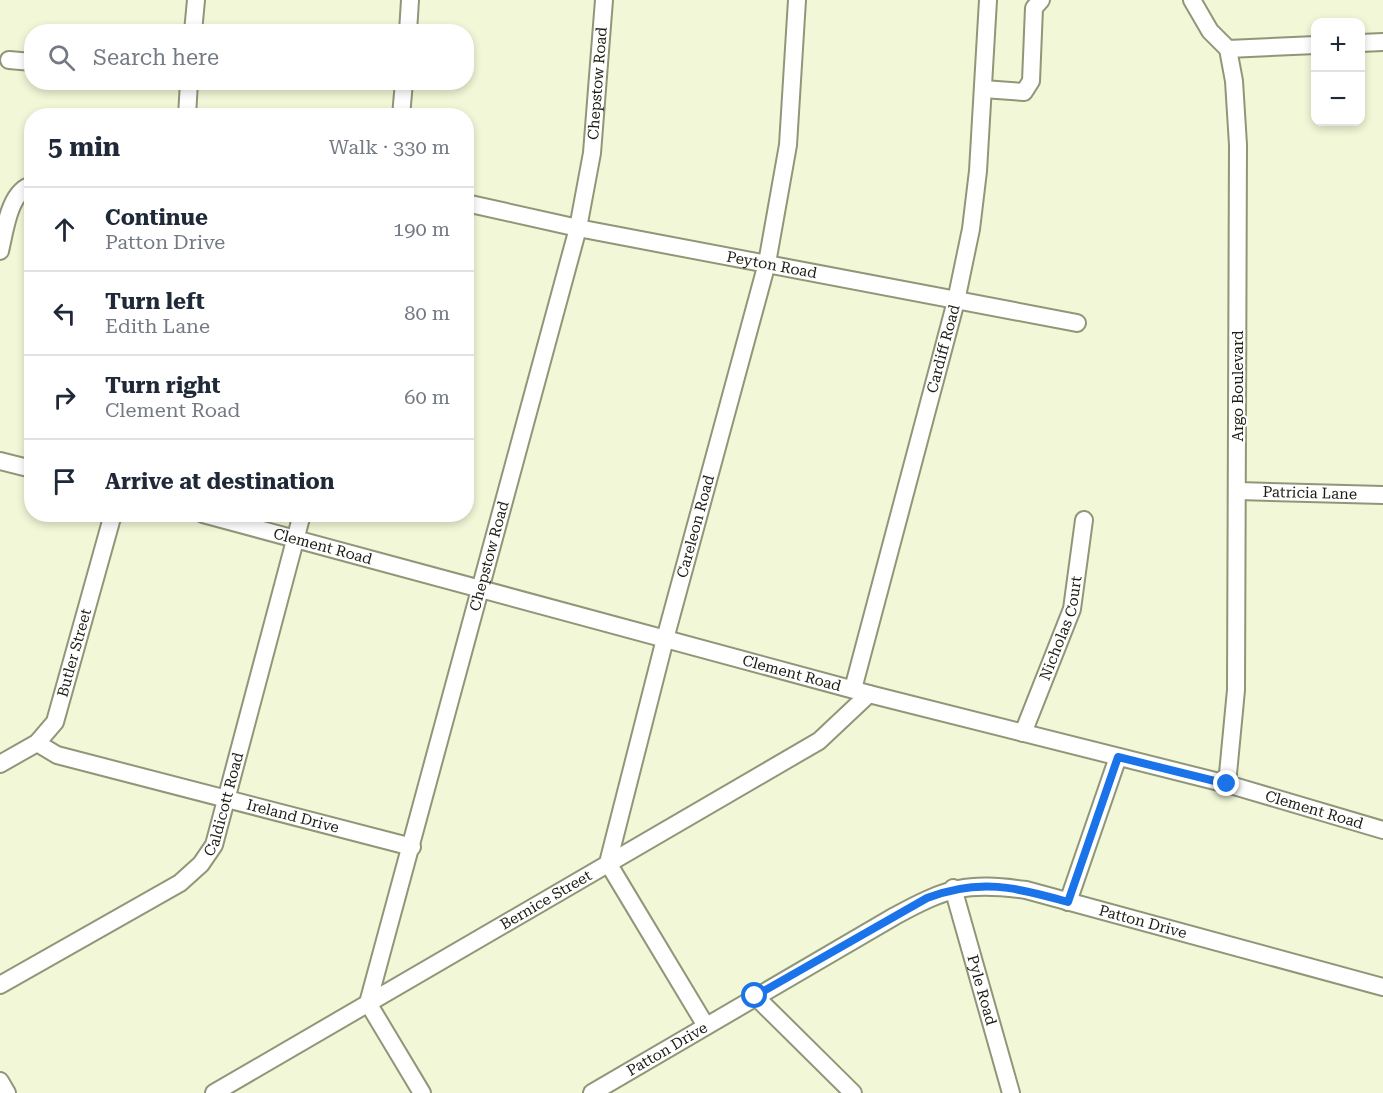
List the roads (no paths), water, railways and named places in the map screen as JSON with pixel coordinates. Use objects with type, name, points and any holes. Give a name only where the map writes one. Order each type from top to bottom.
[{"type":"street","points":[[194,24],[195,0]]},
{"type":"street","points":[[408,24],[410,0]]},
{"type":"street","name":"Chepstow Road","points":[[368,1003],[578,228],[592,153],[604,0]]},
{"type":"street","name":"Careleon Road","points":[[608,862],[665,639],[767,263],[788,145],[797,0]]},
{"type":"street","name":"Cardiff Road","points":[[861,692],[956,301],[971,229],[978,171],[988,0]]},
{"type":"street","points":[[983,89],[1024,92],[1031,81],[1034,8],[1041,0]]},
{"type":"street","points":[[1192,0],[1210,31],[1228,49],[1311,45]]},
{"type":"street","points":[[1365,43],[1383,42]]},
{"type":"street","name":"Argo Boulevard","points":[[1227,784],[1236,690],[1238,491],[1238,145],[1234,81],[1228,49]]},
{"type":"street","points":[[9,60],[24,61]]},
{"type":"street","points":[[187,108],[189,90]]},
{"type":"street","points":[[402,108],[403,90]]},
{"type":"street","points":[[0,251],[17,196],[24,188]]},
{"type":"street","name":"Peyton Road","points":[[474,205],[578,228],[1077,323]]},
{"type":"street","points":[[0,461],[24,467]]},
{"type":"street","name":"Patricia Lane","points":[[1238,491],[1383,495]]},
{"type":"street","name":"Nicholas Court","points":[[1023,733],[1072,609],[1084,520]]},
{"type":"street","name":"Butler Street","points":[[0,764],[38,743],[56,722],[111,522]]},
{"type":"street","name":"Clement Road","points":[[232,522],[861,692],[1227,784],[1383,830]]},
{"type":"street","name":"Caldicott Road","points":[[0,985],[180,883],[201,864],[214,845],[228,801],[300,522]]},
{"type":"street","name":"Bernice Street","points":[[214,1093],[819,741],[861,692]]},
{"type":"street","name":"Ireland Drive","points":[[38,743],[57,755],[412,847]]},
{"type":"street","points":[[1068,902],[1118,757]]},
{"type":"street","points":[[608,862],[706,1026]]},
{"type":"street","name":"Patton Drive","points":[[592,1093],[755,996],[927,898],[953,888],[985,885],[1026,890],[1383,987]]},
{"type":"street","name":"Pyle Road","points":[[953,888],[1011,1093]]},
{"type":"street","points":[[755,996],[853,1093]]},
{"type":"street","points":[[368,1003],[422,1093]]},
{"type":"street","points":[[0,1081],[7,1093]]}]
